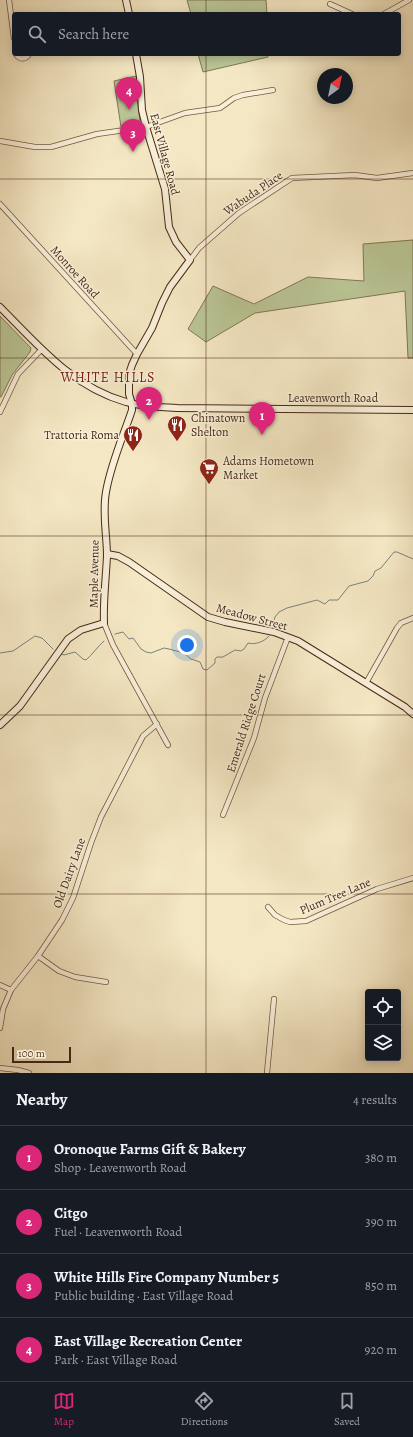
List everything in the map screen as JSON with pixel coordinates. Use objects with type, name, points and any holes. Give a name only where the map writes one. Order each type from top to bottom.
[{"type":"main road","points":[[126,0],[128,12]]},
{"type":"main road","name":"East Village Road","points":[[136,56],[140,77],[142,110],[165,189],[169,227],[176,242],[190,260]]},
{"type":"main road","points":[[132,404],[129,394],[129,374],[136,354],[152,328],[170,287],[190,260]]},
{"type":"main road","name":"Leavenworth Road","points":[[0,307],[42,349],[75,379],[107,396],[132,404],[177,408],[413,410]]},
{"type":"main road","name":"Maple Avenue","points":[[0,725],[20,706],[68,639],[81,630],[104,623],[107,554],[104,505],[106,491],[119,445],[132,410],[132,404]]},
{"type":"main road","name":"Meadow Street","points":[[107,554],[118,556],[130,562],[208,617],[266,630],[288,637],[310,648],[413,714]]},
{"type":"street","points":[[9,0],[12,23]]},
{"type":"street","points":[[388,12],[409,0]]},
{"type":"street","points":[[330,4],[348,12]]},
{"type":"street","points":[[17,56],[18,58],[22,59],[28,56]]},
{"type":"street","points":[[0,141],[51,148],[97,134],[146,127],[185,113],[220,108],[234,98],[273,90]]},
{"type":"street","name":"Wabuda Place","points":[[190,260],[205,242],[239,213],[292,178],[355,174],[377,178],[413,173]]},
{"type":"street","name":"Monroe Road","points":[[0,204],[136,354]]},
{"type":"street","points":[[0,412],[18,374],[42,349]]},
{"type":"street","points":[[366,683],[396,628],[401,622],[413,618]]},
{"type":"street","points":[[104,623],[113,645],[168,745]]},
{"type":"street","name":"Emerald Ridge Court","points":[[223,815],[254,738],[265,698],[288,637]]},
{"type":"street","name":"Old Dairy Lane","points":[[0,1028],[4,1009],[11,990],[38,956],[62,920],[73,898],[90,843],[101,817],[143,736],[157,724]]},
{"type":"street","name":"Plum Tree Lane","points":[[268,907],[275,915],[284,920],[290,922],[306,921],[377,889],[413,878]]},
{"type":"street","points":[[38,956],[59,971],[75,977],[106,982]]},
{"type":"street","points":[[0,985],[11,990]]},
{"type":"street","points":[[267,1073],[274,999]]},
{"type":"street","points":[[0,1068],[29,1073]]},
{"type":"green space","points":[[187,0],[266,0],[267,12],[190,12]]},
{"type":"green space","points":[[199,56],[268,56],[268,57],[203,72]]},
{"type":"green space","points":[[136,76],[140,121],[136,124],[121,127],[114,81]]},
{"type":"green space","points":[[413,240],[413,358],[408,358],[405,291],[255,313],[206,342],[188,329],[213,286],[254,304],[308,277],[364,281],[363,244]]},
{"type":"green space","points":[[0,316],[31,348],[30,352],[12,375],[1,397],[0,397]]},
{"type":"waterway","points":[[272,627],[275,617],[279,612],[287,608],[317,600],[325,604],[329,600],[338,600],[349,586],[368,581],[373,576],[375,571],[381,568],[394,552],[413,559]]},
{"type":"waterway","points":[[115,634],[123,632],[129,639],[133,638],[141,649],[146,652],[151,653],[164,648],[184,653],[191,659],[200,662],[203,669],[207,670],[215,663],[215,659],[217,657],[223,657],[235,650],[241,651],[248,643],[254,644],[265,640],[269,636]]},
{"type":"waterway","points":[[0,653],[13,651],[35,636],[42,638],[53,649]]},
{"type":"waterway","points":[[61,654],[64,655],[75,652],[86,660],[104,641]]},
{"type":"place","name":"East Village Recreation Center","points":[[129,110]]},
{"type":"place","name":"White Hills Fire Company Number 5","points":[[133,152]]},
{"type":"place","name":"Citgo","points":[[149,420]]},
{"type":"place","name":"Oronoque Farms Gift & Bakery","points":[[262,435]]},
{"type":"place","name":"Chinatown Shelton","points":[[177,442]]},
{"type":"place","name":"Trattoria Roma","points":[[133,452]]},
{"type":"place","name":"Adams Hometown Market","points":[[209,485]]},
{"type":"district","name":"WHITE HILLS","points":[[108,377]]}]
